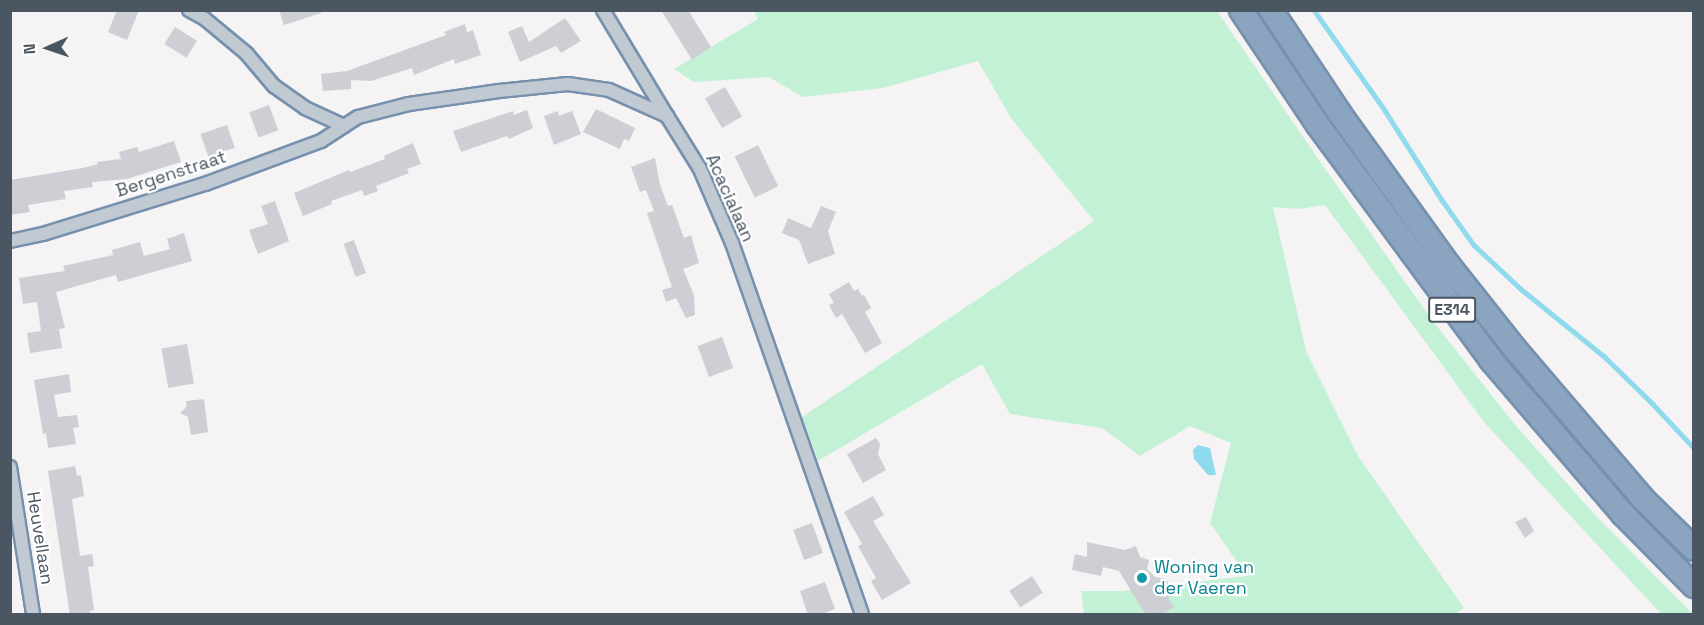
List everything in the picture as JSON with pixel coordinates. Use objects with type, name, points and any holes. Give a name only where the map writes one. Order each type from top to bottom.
[{"type":"highway","name":"E314","points":[[1241,10],[1325,134],[1491,360],[1623,514],[1694,586]]},
{"type":"highway","name":"E314","points":[[1271,10],[1436,248],[1515,350],[1643,499],[1694,549]]},
{"type":"street","points":[[189,10],[205,19],[246,52],[274,86],[305,108],[341,127],[358,117],[409,104],[568,84],[609,90],[667,116]]},
{"type":"street","name":"Acacialaan","points":[[603,10],[700,169],[732,243],[862,615]]},
{"type":"street","name":"Bergenstraat","points":[[10,241],[43,234],[205,184],[321,141],[341,127]]},
{"type":"street","name":"Heuvellaan","points":[[10,467],[33,615]]},
{"type":"green space","points":[[754,11],[1217,11],[1432,320],[1516,426],[1594,514],[1693,614],[1661,614],[1484,422],[1325,205],[1299,209],[1273,207],[1306,351],[1358,456],[1464,608],[1455,614],[1084,614],[1081,591],[1122,591],[1247,576],[1210,523],[1231,443],[1190,426],[1140,456],[1102,428],[1010,414],[982,364],[818,461],[802,417],[1094,221],[1011,118],[978,61],[883,88],[803,97],[769,77],[694,82],[674,69],[758,19]]},
{"type":"water","points":[[1198,445],[1210,448],[1216,475],[1208,475],[1194,459],[1193,450]]},
{"type":"building","points":[[117,10],[139,10],[127,40],[108,32]]},
{"type":"building","points":[[279,10],[321,10],[321,13],[284,25]]},
{"type":"building","points":[[661,10],[688,10],[711,47],[692,60]]},
{"type":"building","points":[[565,18],[581,41],[561,53],[556,46],[520,62],[508,32],[522,26],[529,42]]},
{"type":"building","points":[[465,24],[467,32],[473,30],[481,55],[455,64],[454,59],[414,75],[412,68],[371,81],[351,80],[351,89],[323,91],[321,74],[347,71],[446,35],[444,32]]},
{"type":"building","points":[[175,27],[197,41],[186,58],[164,44]]},
{"type":"building","points":[[725,87],[742,116],[722,128],[705,98]]},
{"type":"building","points":[[269,105],[278,130],[259,138],[249,112]]},
{"type":"building","points":[[596,109],[635,128],[629,141],[624,139],[620,149],[583,132]]},
{"type":"building","points":[[527,110],[533,128],[509,139],[507,136],[461,152],[453,131],[513,111],[514,115]]},
{"type":"building","points":[[558,111],[559,116],[572,111],[581,134],[554,145],[544,116]]},
{"type":"building","points":[[227,125],[235,148],[208,157],[201,134]]},
{"type":"building","points":[[174,141],[181,162],[127,179],[92,182],[93,187],[64,191],[66,199],[28,205],[30,212],[10,215],[10,180],[121,159],[119,152],[137,147],[139,152]]},
{"type":"building","points":[[413,143],[421,164],[407,169],[409,173],[376,186],[378,191],[364,196],[362,190],[331,201],[332,204],[303,216],[294,193],[349,170],[350,172],[385,159],[384,156]]},
{"type":"building","points":[[758,145],[778,186],[755,198],[735,156]]},
{"type":"building","points":[[655,158],[660,185],[668,206],[672,205],[684,238],[691,235],[699,263],[683,269],[694,295],[695,315],[686,318],[676,298],[666,302],[662,290],[672,287],[647,213],[654,211],[646,190],[640,192],[631,167]]},
{"type":"building","points":[[275,201],[289,241],[258,254],[249,230],[268,224],[261,206]]},
{"type":"building","points":[[821,206],[836,212],[828,231],[835,254],[808,264],[799,240],[782,233],[788,218],[811,228]]},
{"type":"building","points":[[184,233],[192,261],[118,282],[116,275],[56,292],[65,328],[59,329],[62,348],[30,353],[27,333],[41,331],[37,302],[23,304],[19,278],[65,271],[63,266],[113,255],[112,250],[140,242],[144,256],[170,249],[167,239]]},
{"type":"building","points":[[354,240],[366,273],[356,277],[344,244]]},
{"type":"building","points":[[849,282],[854,291],[858,289],[862,296],[864,295],[871,308],[865,312],[882,343],[865,353],[842,314],[836,318],[829,305],[834,303],[829,294]]},
{"type":"building","points":[[722,337],[733,368],[709,377],[698,346]]},
{"type":"building","points":[[187,344],[194,383],[168,388],[161,349]]},
{"type":"building","points":[[69,374],[71,392],[54,395],[58,417],[77,415],[79,427],[73,428],[76,444],[48,448],[46,433],[43,434],[34,380]]},
{"type":"building","points":[[204,399],[208,432],[191,435],[188,417],[180,413],[187,406],[186,401]]},
{"type":"building","points":[[876,438],[880,444],[878,454],[886,470],[863,483],[847,454]]},
{"type":"building","points":[[75,466],[77,476],[81,475],[84,496],[72,499],[80,556],[92,554],[94,566],[88,567],[94,610],[90,611],[91,615],[70,615],[48,471]]},
{"type":"building","points":[[873,496],[884,515],[873,521],[911,583],[882,600],[871,581],[876,578],[858,546],[862,544],[844,512]]},
{"type":"building","points":[[1526,517],[1534,531],[1525,538],[1515,522]]},
{"type":"building","points":[[812,523],[823,553],[804,560],[793,530]]},
{"type":"building","name":"Woning van der Vaeren","points":[[1087,542],[1125,550],[1136,546],[1140,557],[1149,560],[1147,569],[1155,577],[1166,579],[1175,594],[1168,598],[1174,607],[1162,615],[1146,615],[1119,571],[1103,567],[1101,576],[1072,570],[1075,554],[1087,557]]},
{"type":"building","points":[[1032,576],[1043,593],[1020,607],[1009,591]]},
{"type":"building","points":[[825,582],[835,609],[819,615],[808,615],[800,591]]},
{"type":"waterway","points":[[1314,10],[1384,109],[1442,200],[1474,245],[1521,289],[1605,357],[1694,448]]},
{"type":"place","name":"Woning van der Vaeren","points":[[1142,578]]}]
